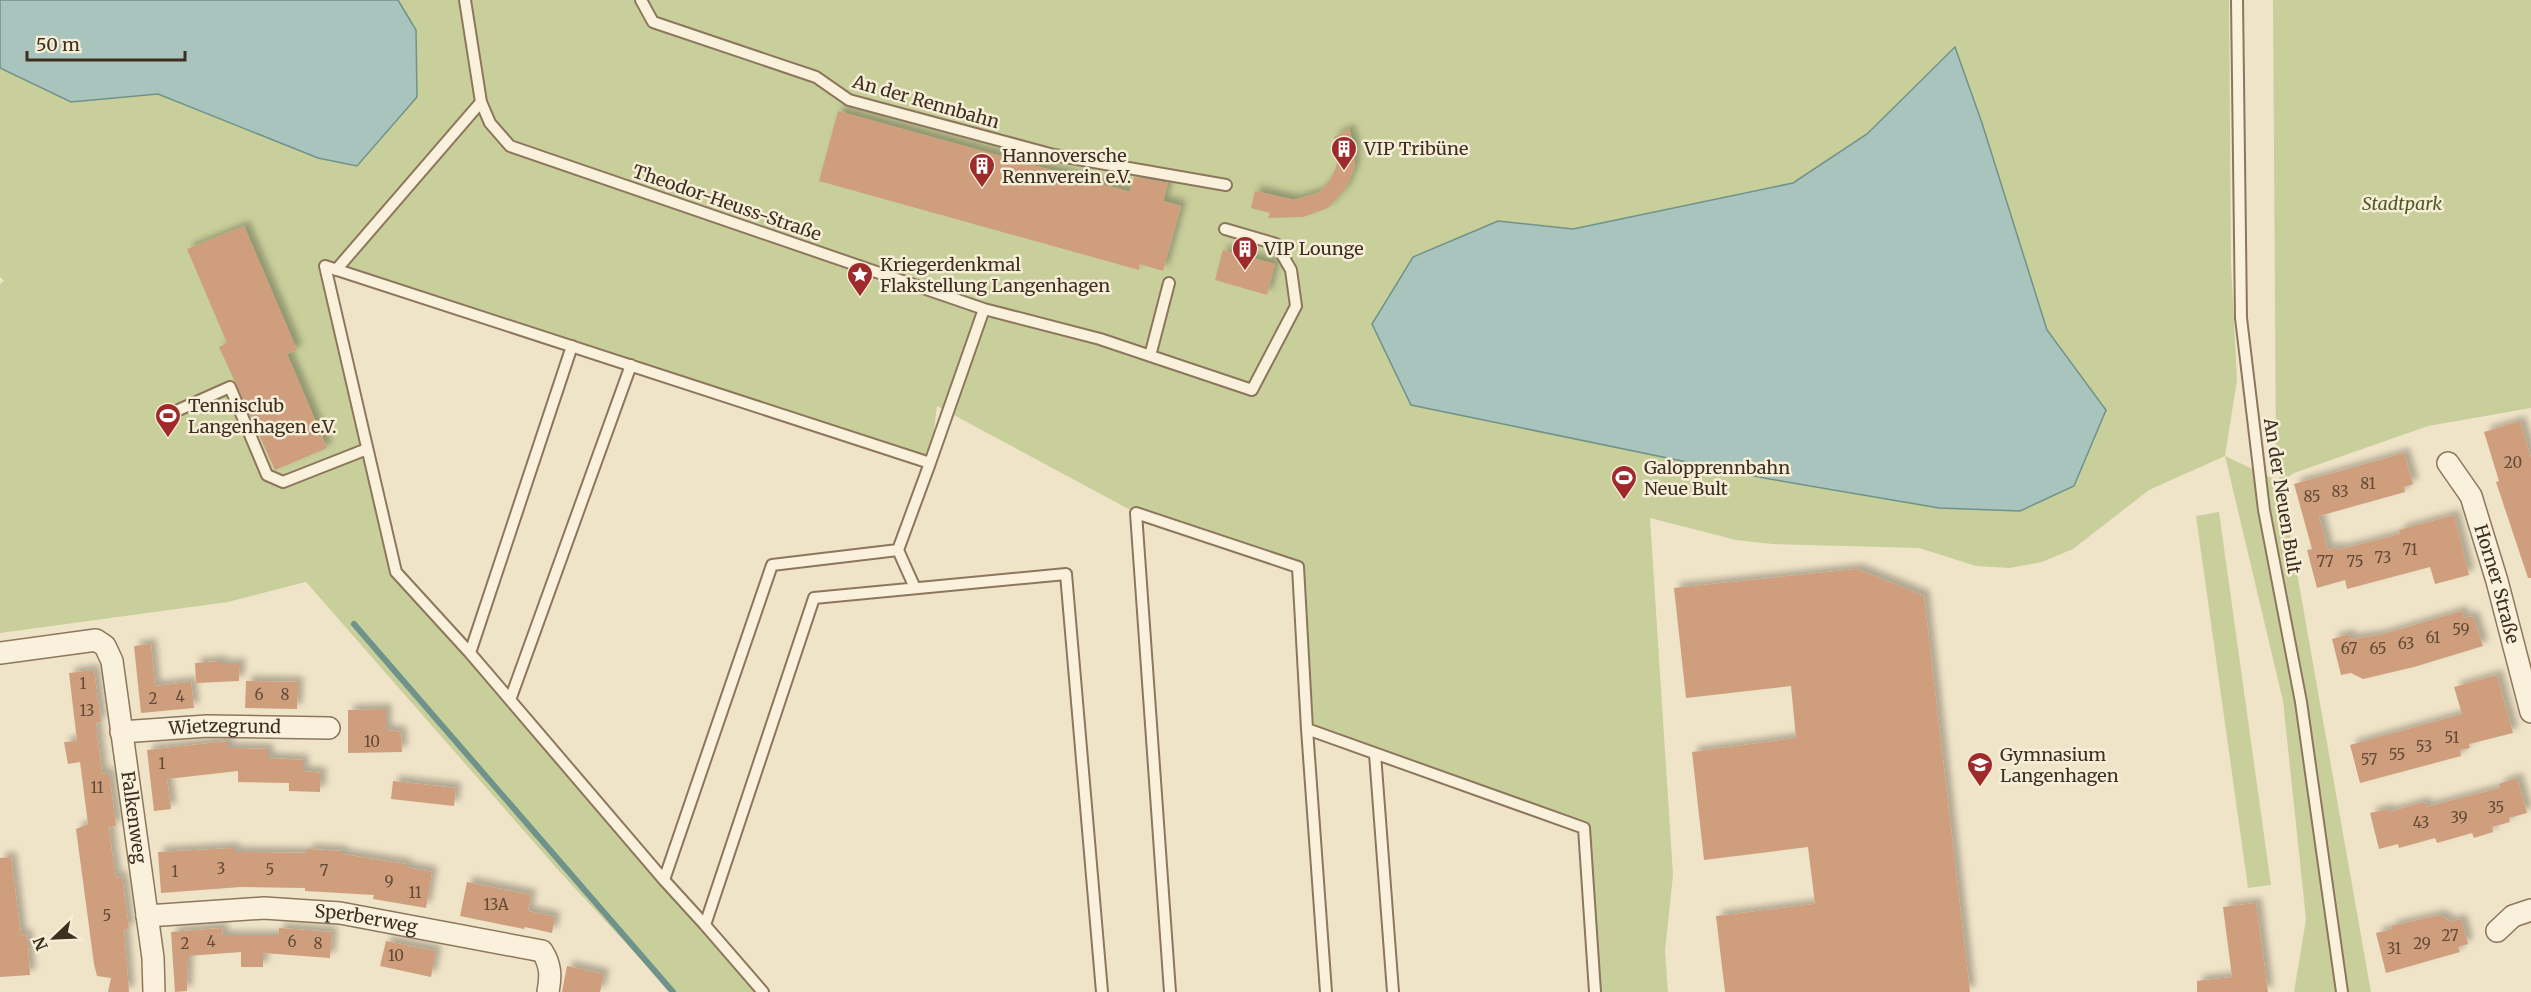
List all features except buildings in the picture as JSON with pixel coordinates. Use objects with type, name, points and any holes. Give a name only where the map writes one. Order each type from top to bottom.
[{"type":"street","name":"Horner Straße","points":[[2448,463],[2471,496],[2497,581],[2531,712]]},
{"type":"street","name":"Falkenweg","points":[[0,653],[96,640],[105,646],[112,661],[147,916],[154,992]]},
{"type":"street","name":"Wietzegrund","points":[[121,732],[207,726],[329,728]]},
{"type":"street","name":"Sperberweg","points":[[147,916],[264,908],[340,913],[542,951],[549,962],[551,977],[548,992]]},
{"type":"street","points":[[2497,931],[2513,916],[2531,910]]},
{"type":"lane","name":"Theodor-Heuss-Straße","points":[[465,0],[481,102],[490,123],[510,146],[984,309],[1100,339],[1252,390],[1296,306],[1291,270],[1276,244],[1225,229]]},
{"type":"lane","name":"An der Rennbahn","points":[[641,0],[653,22],[816,77],[849,100],[1054,155],[1226,185]]},
{"type":"lane","name":"An der Neuen Bult","points":[[2237,0],[2241,318],[2264,510],[2301,702],[2342,992]]},
{"type":"lane","points":[[336,270],[481,102]]},
{"type":"lane","points":[[763,992],[470,653],[396,572],[325,266],[930,463]]},
{"type":"lane","points":[[1150,356],[1169,283]]},
{"type":"lane","points":[[915,588],[898,550],[984,309]]},
{"type":"lane","points":[[470,653],[572,346]]},
{"type":"lane","points":[[510,700],[631,365]]},
{"type":"lane","points":[[174,412],[230,387],[267,475],[283,482],[368,449]]},
{"type":"lane","points":[[1170,992],[1136,513],[1298,567],[1326,992]]},
{"type":"lane","points":[[664,880],[772,566],[898,550]]},
{"type":"lane","points":[[705,925],[814,598],[1066,574],[1102,992]]},
{"type":"lane","points":[[1307,729],[1584,828],[1595,992]]},
{"type":"lane","points":[[1375,754],[1393,992]]},
{"type":"green space","name":"Galopprennbahn Neue Bult","points":[[398,0],[2229,0],[2231,264],[2237,380],[2225,456],[2149,490],[2073,549],[2042,562],[2010,568],[1976,566],[1919,548],[1772,544],[1736,540],[1650,518],[1673,875],[1665,951],[1668,992],[1595,992],[1584,828],[1307,729],[1298,567],[1136,513],[937,406],[930,463],[326,266],[396,572],[763,992],[671,992],[559,871],[306,582],[228,602],[0,633],[0,284],[4,281],[0,277],[0,68],[71,102],[158,94],[318,158],[416,30]]},
{"type":"green space","name":"Stadtpark","points":[[2273,0],[2531,0],[2531,408],[2428,426],[2294,473],[2281,482],[2371,992],[2294,992],[2306,919],[2283,701],[2225,456],[2280,482],[2276,454]]},
{"type":"green space","points":[[2219,512],[2271,885],[2248,888],[2196,516]]},
{"type":"water","points":[[0,0],[398,0],[416,30],[417,97],[357,166],[318,158],[158,94],[71,102],[0,68]]},
{"type":"water","points":[[1955,47],[1982,123],[2047,330],[2106,410],[2074,486],[2020,511],[1939,508],[1764,478],[1411,405],[1372,324],[1413,257],[1498,221],[1573,229],[1793,183],[1867,134]]},
{"type":"waterway","points":[[354,624],[673,992]]},
{"type":"place","name":"VIP Tribüne","points":[[1344,172]]},
{"type":"place","name":"Hannoversche Rennverein e.V.","points":[[982,189]]},
{"type":"place","name":"VIP Lounge","points":[[1245,272]]},
{"type":"place","name":"Kriegerdenkmal Flakstellung Langenhagen","points":[[860,298]]},
{"type":"place","name":"Tennisclub Langenhagen e.V.","points":[[168,439]]},
{"type":"place","name":"Galopprennbahn Neue Bult","points":[[1624,501]]},
{"type":"place","name":"Gymnasium Langenhagen","points":[[1980,788]]}]
